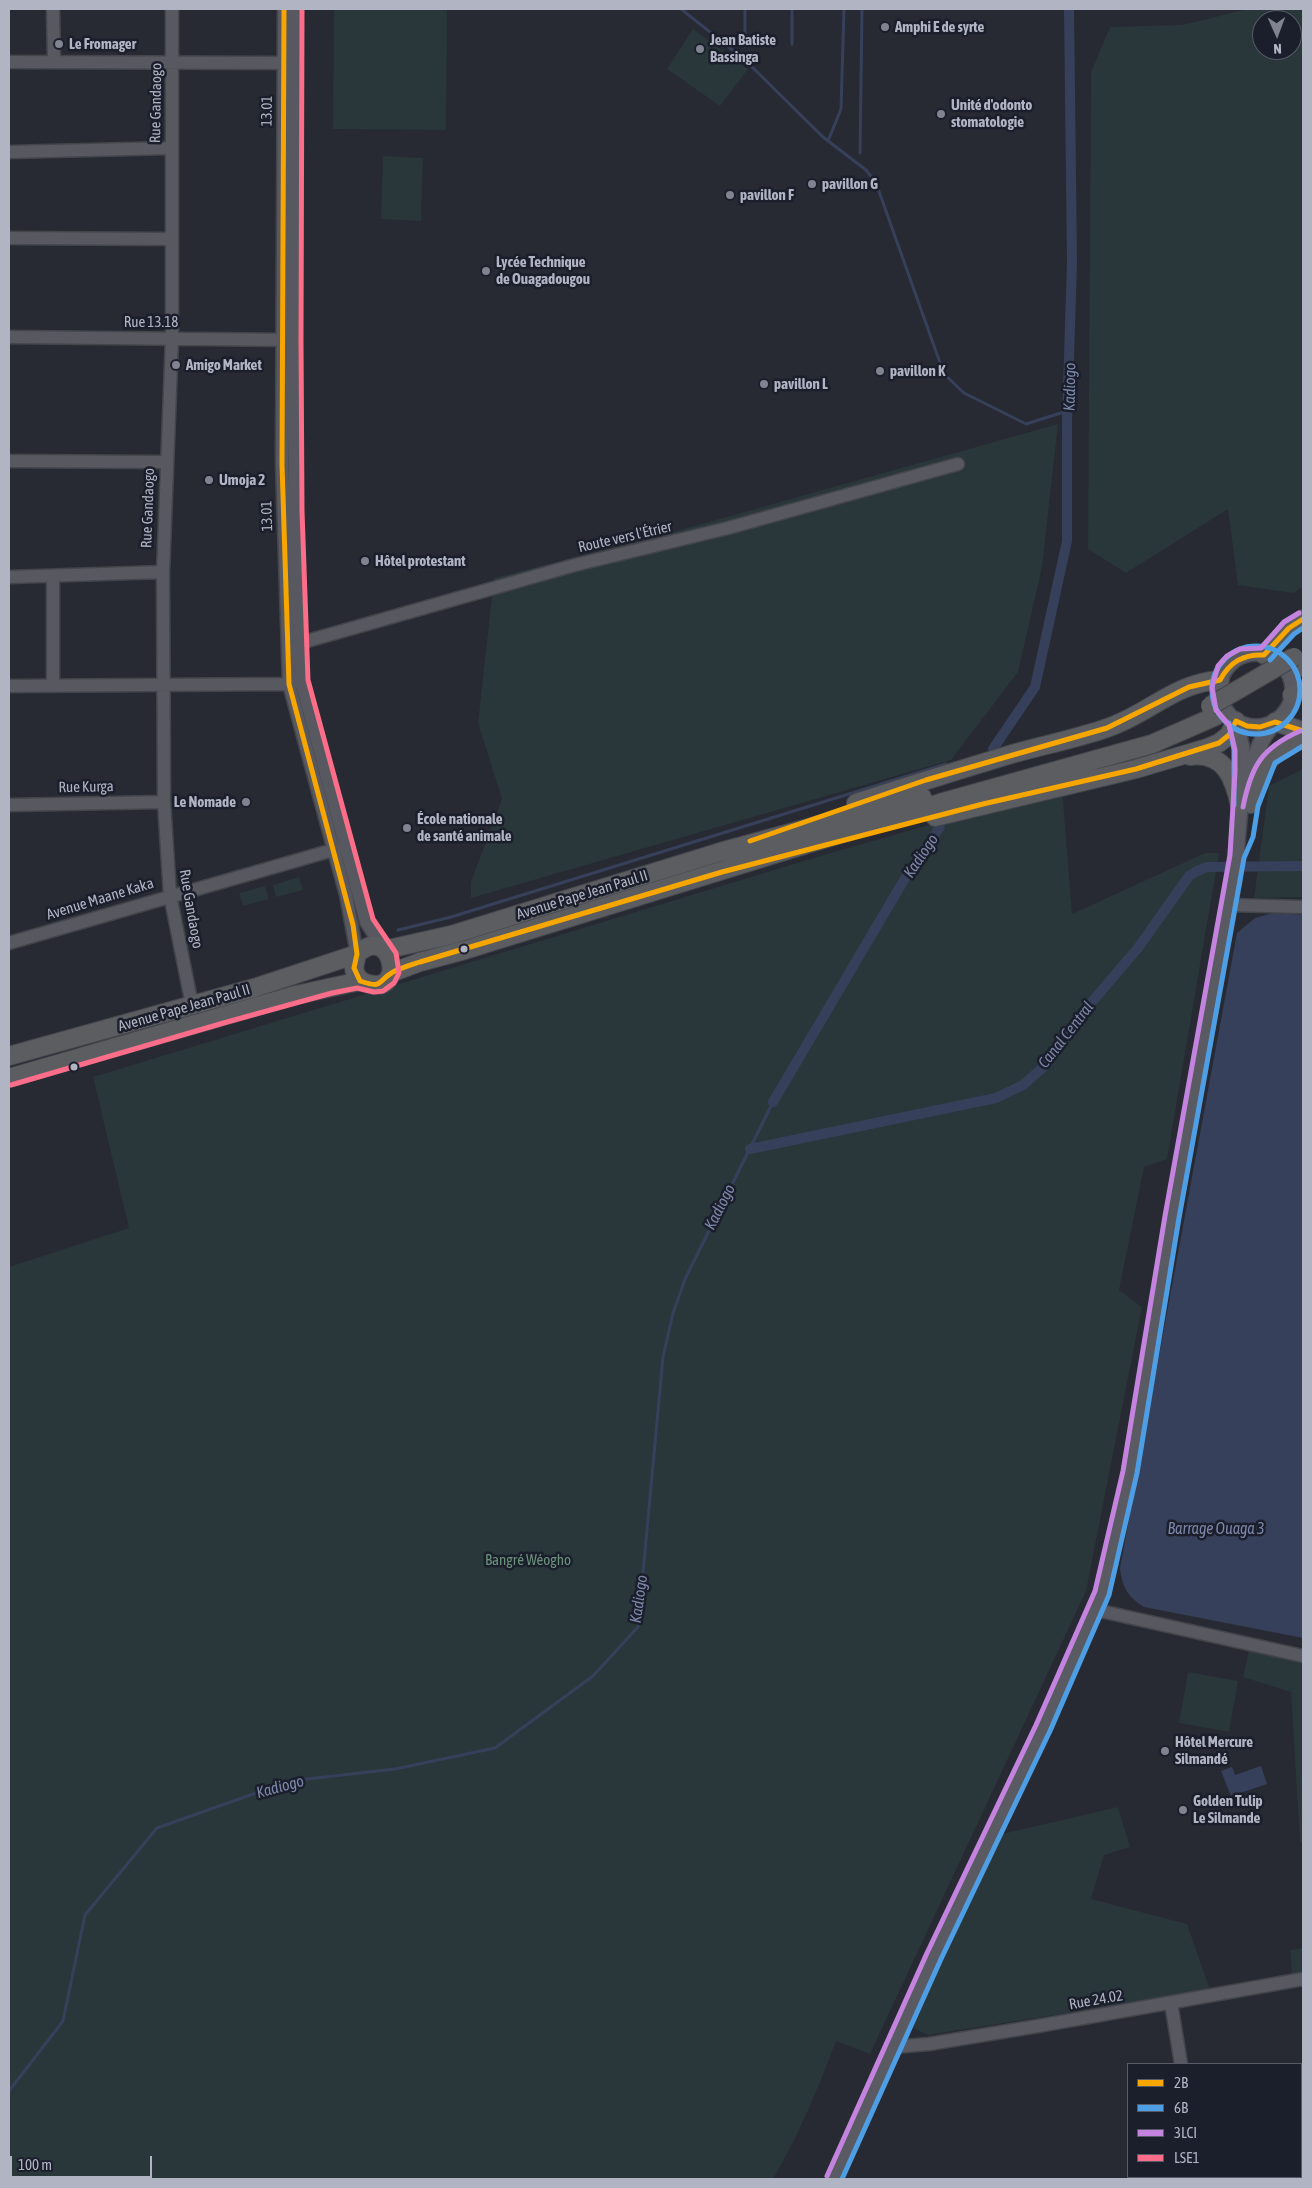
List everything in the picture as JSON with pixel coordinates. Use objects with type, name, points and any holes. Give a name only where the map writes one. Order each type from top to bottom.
[{"type":"highway","points":[[1264,655],[1289,628],[1303,619]]},
{"type":"highway","points":[[722,872],[948,801],[1152,744],[1300,660]]},
{"type":"highway","points":[[720,852],[822,814],[949,773],[1107,728],[1138,715],[1184,687],[1202,681],[1220,680]]},
{"type":"highway","points":[[720,852],[1151,734],[1213,711]]},
{"type":"highway","points":[[722,872],[1169,759],[1220,743],[1229,735],[1236,722]]},
{"type":"highway","points":[[1274,722],[1303,731]]},
{"type":"highway","points":[[1246,805],[1269,758],[1281,748],[1303,738]]},
{"type":"highway","points":[[1169,759],[1204,756],[1215,760],[1228,770],[1246,805]]},
{"type":"highway","name":"Avenue Pape Jean Paul II","points":[[9,1056],[192,1005],[357,954],[362,950],[373,947],[384,950],[451,935],[720,852]]},
{"type":"highway","name":"Avenue Pape Jean Paul II","points":[[9,1078],[296,995],[360,981],[372,985],[378,984],[384,982],[391,972],[420,962],[722,872]]},
{"type":"highway","points":[[384,950],[391,960],[391,972]]},
{"type":"highway","points":[[357,954],[354,968],[360,981]]},
{"type":"main road","points":[[834,2179],[893,2047],[1096,1610],[1116,1539],[1130,1472],[1172,1217],[1255,757],[1263,735],[1289,707],[1298,693],[1289,674],[1278,662],[1264,655],[1253,654],[1232,662],[1220,680],[1220,699],[1223,708],[1236,722],[1248,726],[1260,727],[1274,722]]},
{"type":"main road","points":[[1236,722],[1242,749],[1246,805]]},
{"type":"street","points":[[53,9],[54,61]]},
{"type":"street","name":"Rue Gandaogo","points":[[172,9],[172,338],[163,572],[165,685],[164,802],[170,895],[192,1005]]},
{"type":"street","name":"13.01","points":[[284,9],[290,63]]},
{"type":"street","name":"13.01","points":[[295,9],[290,63],[288,340],[282,464],[295,682],[340,848],[366,922],[384,950]]},
{"type":"street","points":[[9,62],[290,63]]},
{"type":"street","points":[[9,152],[171,148]]},
{"type":"street","points":[[9,238],[171,239]]},
{"type":"street","name":"Rue 13.18","points":[[9,337],[288,340]]},
{"type":"street","name":"13.01","points":[[288,340],[300,643],[295,682]]},
{"type":"street","points":[[9,461],[166,462]]},
{"type":"street","name":"Route vers l'Étrier","points":[[300,643],[575,565],[728,528],[958,464]]},
{"type":"street","points":[[9,577],[163,572]]},
{"type":"street","points":[[52,686],[53,577]]},
{"type":"street","points":[[9,686],[295,682]]},
{"type":"street","name":"Rue Kurga","points":[[9,805],[164,802]]},
{"type":"street","name":"13.01","points":[[340,848],[357,954]]},
{"type":"street","name":"Avenue Maane Kaka","points":[[9,943],[170,895],[228,881],[340,848]]},
{"type":"street","points":[[1229,905],[1303,906]]},
{"type":"street","points":[[1096,1610],[1303,1656]]},
{"type":"street","name":"Rue 24.02","points":[[893,2047],[929,2044],[1303,1979]]},
{"type":"street","points":[[1170,2003],[1181,2063]]},
{"type":"green space","points":[[334,9],[447,9],[446,130],[333,129]]},
{"type":"green space","points":[[1248,9],[1303,9],[1303,586],[1294,593],[1238,585],[1228,509],[1126,573],[1088,549],[1091,72],[1110,27],[1182,25]]},
{"type":"green space","name":"Jean Batiste Bassinga","points":[[693,29],[748,69],[720,106],[667,69]]},
{"type":"green space","points":[[383,156],[423,158],[421,221],[381,219]]},
{"type":"green space","points":[[1058,424],[1042,567],[1018,672],[951,760],[471,898],[471,882],[502,799],[478,723],[494,578],[666,534]]},
{"type":"green space","points":[[1303,769],[1303,897],[1254,898],[1269,786]]},
{"type":"green space","name":"Bangré Wéogho","points":[[1062,787],[1072,914],[1205,853],[1219,853],[1167,1159],[1144,1167],[1119,1290],[1142,1307],[1086,1591],[870,2054],[836,2041],[808,2112],[773,2179],[9,2179],[9,1267],[129,1228],[93,1077],[820,856]]},
{"type":"green space","points":[[299,877],[303,890],[276,897],[273,885]]},
{"type":"green space","points":[[265,886],[269,899],[243,906],[239,893]]},
{"type":"green space","points":[[1249,1650],[1303,1662],[1303,1842],[1300,1842],[1291,1692],[1243,1677]]},
{"type":"green space","points":[[1188,1672],[1238,1681],[1229,1732],[1179,1723]]},
{"type":"green space","points":[[1118,1807],[1130,1847],[1104,1855],[1091,1899],[1187,1924],[1210,1990],[928,2035],[909,2026],[1002,1834]]},
{"type":"green space","points":[[1303,1948],[1303,1973],[1292,1975],[1290,1950]]},
{"type":"water","name":"Barrage Ouaga 3","points":[[1273,913],[1303,915],[1303,1638],[1144,1607],[1127,1591],[1122,1581],[1120,1568],[1237,933],[1255,918]]},
{"type":"water","points":[[1261,1766],[1267,1784],[1231,1796],[1221,1771],[1232,1767],[1235,1775]]},
{"type":"waterway","points":[[681,9],[745,60],[823,137],[866,170],[876,183],[944,374],[964,393],[1026,424],[1067,411]]},
{"type":"waterway","points":[[745,9],[745,46]]},
{"type":"waterway","points":[[792,9],[792,44]]},
{"type":"waterway","points":[[828,141],[841,109],[844,9]]},
{"type":"waterway","points":[[860,153],[862,9]]},
{"type":"waterway","name":"Kadiogo","points":[[993,749],[1035,687],[1067,541],[1067,421],[1072,262],[1069,9]]},
{"type":"waterway","points":[[398,930],[451,917],[946,764]]},
{"type":"waterway","name":"Kadiogo","points":[[773,1102],[904,880],[940,827]]},
{"type":"waterway","name":"Canal Central","points":[[750,1149],[996,1098],[1023,1085],[1047,1064],[1085,1010],[1138,948],[1189,876],[1207,867],[1303,866]]},
{"type":"waterway","name":"Kadiogo","points":[[9,2091],[63,2021],[85,1915],[157,1828],[290,1781],[395,1769],[495,1748],[593,1676],[638,1627],[663,1357],[673,1313],[686,1277],[773,1102]]},
{"type":"transit line","name":"2B","points":[[284,9],[282,464],[289,684],[353,925],[357,954],[354,968],[360,981],[377,984],[393,972],[420,962],[722,872],[983,804],[1136,769],[1219,743],[1229,735],[1236,721],[1247,726],[1260,727],[1275,722],[1303,731]]},
{"type":"transit line","name":"LSE1","points":[[11,1085],[332,993],[357,988],[374,992],[383,991],[394,983],[399,973],[396,953],[373,919],[308,680],[302,511],[302,9]]},
{"type":"transit line","name":"3LCI","points":[[827,2176],[927,1953],[1036,1725],[1095,1591],[1123,1471],[1165,1216],[1230,855],[1235,750],[1229,725],[1216,710],[1212,687],[1218,666],[1227,656],[1240,649],[1261,648],[1284,622],[1299,613]]},
{"type":"transit line","name":"2B","points":[[750,841],[926,780],[1107,728],[1189,687],[1220,680],[1228,668],[1238,660],[1250,656],[1264,655],[1289,628],[1303,619]]},
{"type":"transit line","name":"6B","points":[[1270,660],[1294,634],[1303,628]]},
{"type":"transit line","name":"6B","points":[[1256,646],[1273,649],[1287,659],[1297,673],[1300,690],[1297,707],[1287,721],[1273,731],[1256,734],[1239,731],[1225,721],[1215,707],[1212,690],[1215,673],[1225,659],[1239,649],[1256,646]]},
{"type":"transit line","name":"6B","points":[[1229,723],[1234,750],[1234,805]]},
{"type":"transit line","name":"3LCI","points":[[1243,807],[1250,781],[1260,760],[1276,744],[1300,731]]},
{"type":"transit line","name":"6B","points":[[842,2179],[941,1959],[1050,1731],[1109,1595],[1137,1473],[1179,1218],[1244,858],[1253,837],[1258,806],[1275,763],[1303,746]]},
{"type":"place","name":"Amphi E de syrte","points":[[885,27]]},
{"type":"place","name":"Le Fromager","points":[[59,44]]},
{"type":"place","name":"Jean Batiste Bassinga","points":[[700,49]]},
{"type":"place","name":"Unité d'odonto stomatologie","points":[[941,114]]},
{"type":"place","name":"pavillon G","points":[[812,184]]},
{"type":"place","name":"pavillon F","points":[[730,195]]},
{"type":"place","name":"Lycée Technique de Ouagadougou","points":[[486,271]]},
{"type":"place","name":"Amigo Market","points":[[176,365]]},
{"type":"place","name":"pavillon K","points":[[880,371]]},
{"type":"place","name":"pavillon L","points":[[764,384]]},
{"type":"place","name":"Umoja 2","points":[[209,480]]},
{"type":"place","name":"Hôtel protestant","points":[[365,561]]},
{"type":"place","name":"Le Nomade","points":[[246,802]]},
{"type":"place","name":"École nationale de santé animale","points":[[407,828]]},
{"type":"place","name":"Hôtel Mercure Silmandé","points":[[1165,1751]]},
{"type":"place","name":"Golden Tulip Le Silmande","points":[[1183,1810]]}]
